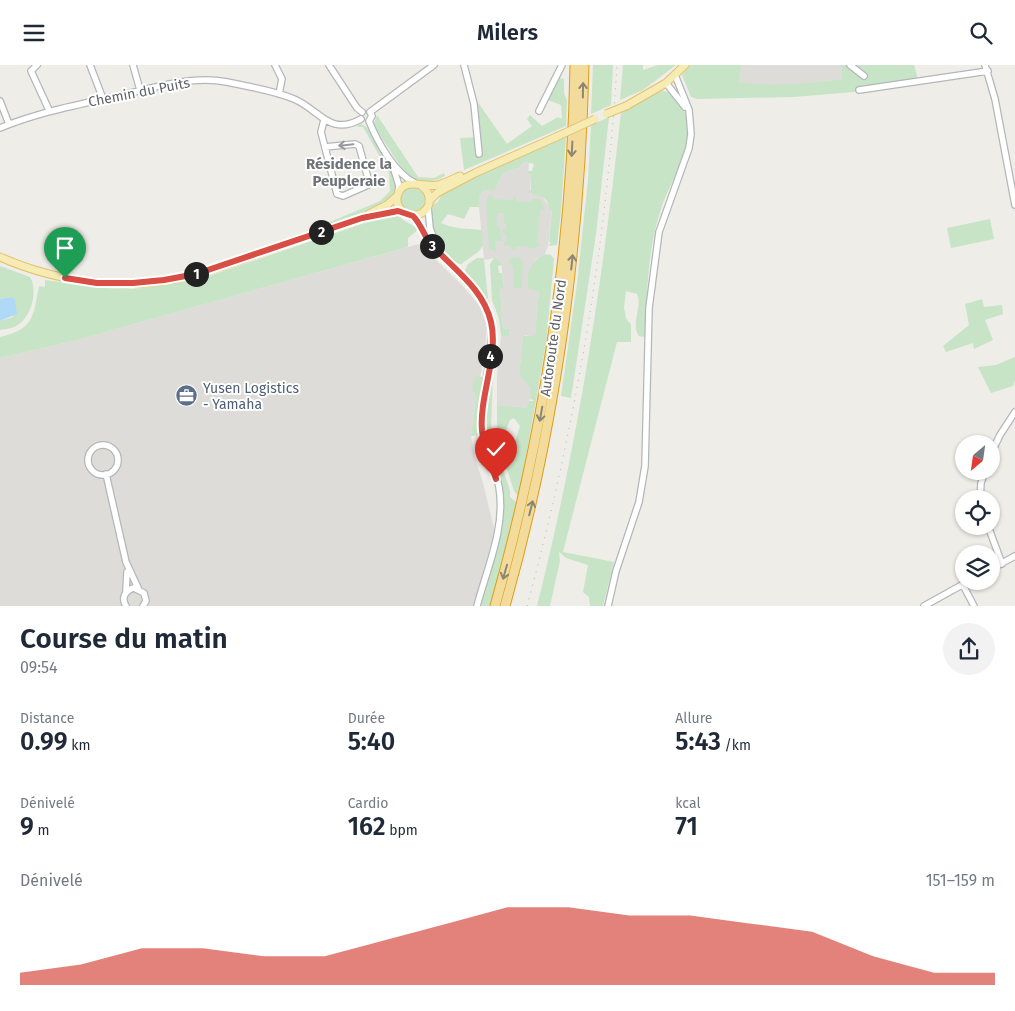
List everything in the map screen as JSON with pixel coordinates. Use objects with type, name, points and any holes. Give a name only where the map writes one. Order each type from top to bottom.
[{"type":"highway","name":"Autoroute du Nord","points":[[495,606],[529,473],[554,334],[568,216],[575,65]]},
{"type":"highway","name":"Autoroute du Nord","points":[[505,606],[537,481],[564,333],[578,208],[584,65]]},
{"type":"main road","points":[[0,257],[40,272],[97,283],[133,283],[164,280],[196,274],[362,218],[391,212],[403,212],[413,216],[420,214],[437,193],[475,173],[626,106],[666,83],[685,65]]},
{"type":"main road","points":[[362,218],[387,205],[405,185],[438,185],[466,174],[475,173]]},
{"type":"main road","points":[[417,184],[427,191],[428,204]]},
{"type":"main road","points":[[398,194],[397,203],[403,212]]},
{"type":"street","points":[[37,65],[31,71],[49,110]]},
{"type":"street","points":[[90,65],[103,99]]},
{"type":"street","points":[[134,65],[140,90]]},
{"type":"street","points":[[275,65],[282,79],[278,94]]},
{"type":"street","points":[[329,65],[357,108],[362,112],[370,112],[434,65]]},
{"type":"street","points":[[464,65],[474,104],[479,154]]},
{"type":"street","points":[[540,111],[562,65]]},
{"type":"street","points":[[850,65],[864,76]]},
{"type":"street","points":[[860,90],[986,68],[995,99],[1015,205]]},
{"type":"street","points":[[608,606],[616,571],[642,490],[646,450],[649,309],[662,219],[689,148],[692,127],[690,113],[675,75]]},
{"type":"street","name":"Chemin du Puits","points":[[0,128],[49,110],[140,90],[184,82],[212,80],[278,94],[302,103],[324,120],[335,124],[347,125],[361,119]]},
{"type":"street","points":[[666,83],[690,113]]},
{"type":"street","points":[[0,102],[8,124]]},
{"type":"street","points":[[362,112],[361,119],[369,121]]},
{"type":"street","points":[[370,112],[372,116],[369,121],[373,132],[391,161],[408,180],[417,184]]},
{"type":"street","points":[[324,120],[321,128],[337,194],[343,196],[368,185],[360,146],[355,144],[326,147]]},
{"type":"street","points":[[391,161],[399,186],[398,194]]},
{"type":"street","points":[[428,204],[430,229],[439,252]]},
{"type":"street","points":[[413,216],[428,240],[472,285],[488,312],[492,327],[482,430],[486,453],[499,487],[500,510],[498,531],[477,606]]},
{"type":"street","points":[[1000,435],[1015,412]]},
{"type":"street","points":[[99,445],[109,446],[117,456],[115,468],[106,474],[93,471],[89,464],[89,454],[99,445]]},
{"type":"street","points":[[106,474],[126,562],[128,580],[124,600],[126,606]]},
{"type":"street","points":[[991,535],[1002,563],[1015,557]]},
{"type":"street","points":[[126,562],[138,589],[146,596],[143,606]]},
{"type":"street","points":[[126,591],[131,588],[138,589]]},
{"type":"street","points":[[924,606],[955,589]]},
{"type":"street","points":[[966,590],[974,606]]},
{"type":"shaded area","points":[[742,65],[841,65],[842,79],[797,85],[766,86],[739,82]]},
{"type":"shaded area","points":[[525,162],[529,163],[528,174],[531,175],[530,194],[541,195],[552,210],[548,246],[545,254],[535,260],[539,291],[535,336],[525,335],[523,337],[519,375],[532,388],[528,408],[497,405],[497,375],[501,336],[509,336],[510,329],[503,328],[500,288],[504,288],[501,261],[494,258],[484,260],[479,207],[479,197],[484,190],[495,190],[503,173],[518,168]]},
{"type":"shaded area","points":[[419,244],[461,284],[480,306],[487,326],[484,359],[475,401],[471,436],[495,532],[474,606],[0,606],[0,358],[77,340]]},
{"type":"green space","points":[[593,65],[613,65],[611,105],[591,114]]},
{"type":"green space","points":[[623,65],[643,65],[643,70],[658,65],[676,65],[643,90],[620,100]]},
{"type":"green space","points":[[690,65],[742,65],[739,82],[778,85],[842,79],[841,65],[914,65],[918,79],[865,91],[794,97],[697,99],[691,97],[682,75]]},
{"type":"green space","points":[[559,78],[564,79],[564,93],[567,101],[566,126],[464,170],[460,138],[480,137],[475,103],[477,101],[507,144],[532,126],[527,119],[530,115],[542,126],[558,117],[562,119],[561,105],[548,100]]},
{"type":"green space","points":[[661,91],[673,95],[677,99],[687,118],[688,131],[685,151],[664,200],[656,225],[650,256],[645,337],[639,336],[636,326],[639,305],[637,294],[626,291],[624,308],[626,318],[631,325],[631,342],[617,342],[563,552],[614,562],[603,606],[590,606],[589,597],[583,592],[588,565],[566,558],[559,552],[560,561],[550,606],[537,606],[565,484],[588,361],[606,237],[621,112]]},
{"type":"green space","points":[[377,115],[418,177],[434,178],[444,173],[445,176],[427,182],[408,178],[376,129],[374,123]]},
{"type":"green space","points":[[609,117],[596,234],[571,398],[561,396],[577,284],[588,180],[591,125]]},
{"type":"green space","points":[[361,124],[368,129],[384,154],[396,179],[397,187],[394,195],[388,202],[378,208],[355,218],[325,227],[325,224],[380,201],[390,191],[389,173],[363,127],[357,126]]},
{"type":"green space","points":[[566,136],[557,245],[548,246],[551,243],[549,242],[552,210],[549,209],[547,201],[544,198],[527,192],[531,190],[531,175],[528,174],[528,171],[532,171],[534,164],[525,162],[518,168],[503,173],[495,190],[484,190],[479,197],[479,207],[470,207],[464,219],[448,214],[441,223],[457,228],[482,230],[483,246],[461,264],[449,258],[436,237],[431,222],[433,204],[438,202],[441,195],[477,176]]},
{"type":"green space","points":[[413,187],[422,191],[426,200],[422,209],[413,213],[404,209],[400,200],[404,191]]},
{"type":"green space","points":[[489,195],[492,195],[493,199],[513,200],[513,197],[516,197],[516,201],[532,202],[532,198],[541,200],[545,210],[540,210],[537,243],[541,244],[528,249],[527,246],[515,247],[515,250],[511,250],[511,246],[504,245],[504,242],[507,241],[506,234],[501,229],[506,229],[504,213],[498,213],[496,226],[499,226],[502,241],[495,241],[496,252],[489,249],[486,202]]},
{"type":"green space","points":[[391,214],[398,214],[403,220],[419,229],[408,238],[408,247],[77,340],[0,358],[0,337],[11,334],[26,326],[33,314],[39,286],[45,287],[45,280],[103,288],[131,289],[167,285],[203,278]]},
{"type":"green space","points":[[990,219],[994,239],[951,248],[947,228]]},
{"type":"green space","points":[[545,254],[551,255],[554,259],[546,343],[519,497],[514,491],[497,438],[503,439],[504,450],[513,454],[520,426],[514,418],[510,420],[505,433],[497,431],[497,405],[527,408],[529,401],[533,401],[530,399],[531,388],[519,375],[523,336],[535,335],[539,291],[529,289],[528,278],[530,268],[536,260]]},
{"type":"green space","points":[[513,257],[520,258],[523,262],[522,289],[511,287],[514,285],[513,266],[509,264],[509,260]]},
{"type":"green space","points":[[477,258],[483,258],[484,260],[488,298],[497,331],[491,431],[510,491],[510,497],[517,503],[490,606],[479,606],[501,533],[504,504],[502,490],[486,434],[471,436],[476,395],[472,390],[475,376],[489,378],[492,317],[484,298],[465,271],[468,264]]},
{"type":"green space","points":[[494,258],[501,261],[502,265],[498,266],[499,273],[502,273],[504,288],[500,289],[503,328],[510,329],[509,336],[501,336],[499,319],[492,300],[490,264]]},
{"type":"green space","points":[[0,266],[30,277],[33,295],[30,309],[24,320],[15,326],[0,330],[0,321],[13,317],[11,297],[0,299]]},
{"type":"green space","points":[[982,299],[984,307],[1002,305],[1003,314],[985,320],[993,340],[974,349],[973,343],[946,352],[943,346],[969,325],[965,304]]},
{"type":"green space","points":[[1015,357],[1015,380],[1013,386],[991,393],[978,367],[996,365]]},
{"type":"water","points":[[11,297],[15,299],[17,314],[0,321],[0,299]]},
{"type":"railway","points":[[527,606],[560,473],[586,338],[605,202],[617,65]]},
{"type":"place","name":"Yusen Logistics - Yamaha","points":[[187,396]]},
{"type":"district","name":"Résidence la Peupleraie","points":[[349,172]]},
{"type":"route","points":[[65,278],[97,283],[133,283],[164,280],[196,274],[362,218],[398,211],[413,216],[432,246],[472,285],[488,312],[492,327],[492,337],[482,430],[486,453],[496,479]]}]
